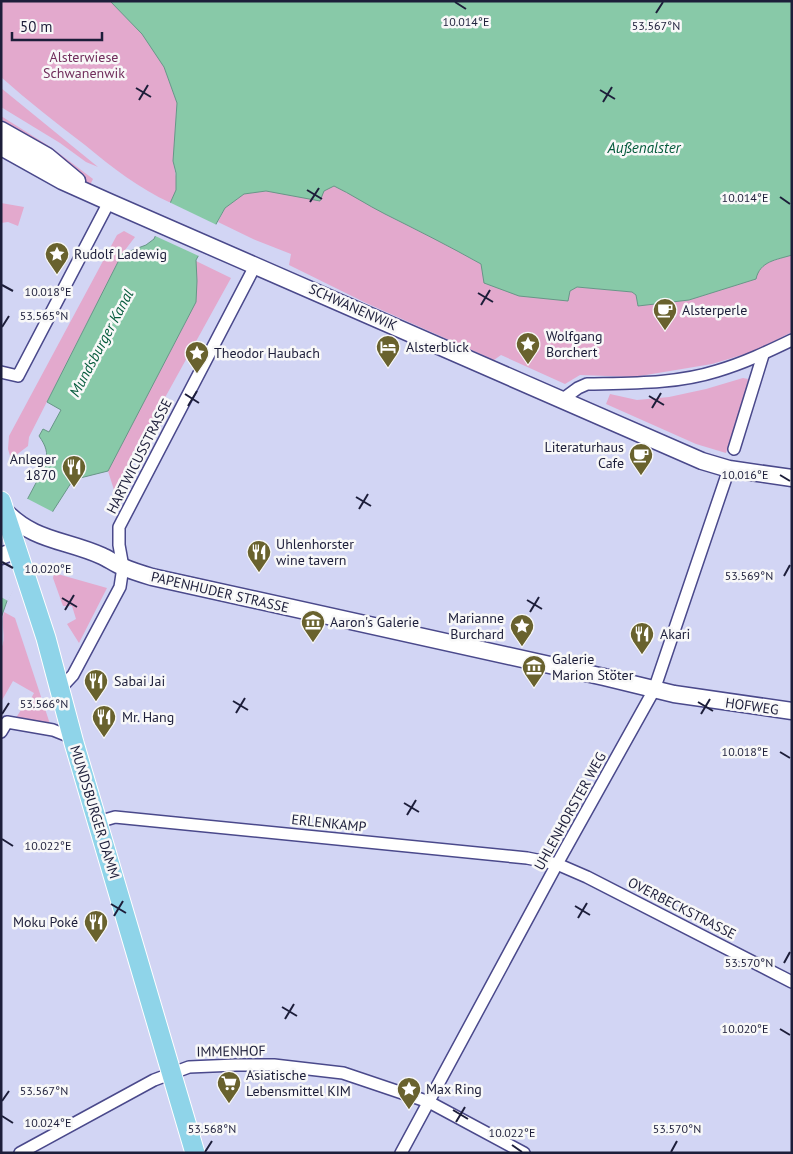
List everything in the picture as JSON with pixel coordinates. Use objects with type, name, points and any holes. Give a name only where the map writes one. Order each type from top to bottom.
[{"type":"main road","name":"SCHWANENWIK","points":[[1,130],[47,156],[88,191]]},
{"type":"main road","name":"SCHWANENWIK","points":[[1,147],[62,181],[702,461],[729,469],[792,478]]},
{"type":"main road","name":"PAPENHUDER STRASSE","points":[[7,515],[28,530],[42,537],[102,556],[123,567],[152,577],[654,690]]},
{"type":"main road","name":"MUNDSBURGER DAMM","points":[[7,515],[9,553],[24,572],[46,638],[59,690],[195,1153]]},
{"type":"main road","name":"HOFWEG","points":[[654,690],[792,711]]},
{"type":"street","points":[[1,372],[18,376],[109,202]]},
{"type":"street","name":"HARTWICUSSTRASSE","points":[[59,690],[73,675],[120,587],[123,567],[119,545],[119,527],[255,266]]},
{"type":"street","points":[[563,399],[578,388],[588,384],[665,381],[716,371],[763,355],[792,340]]},
{"type":"street","points":[[734,450],[763,355]]},
{"type":"street","name":"UHLENHORSTER WEG","points":[[401,1153],[557,864],[654,690],[729,469]]},
{"type":"street","points":[[4,727],[53,730],[73,738]]},
{"type":"street","name":"ERLENKAMP","points":[[98,822],[115,817],[527,858],[557,864]]},
{"type":"street","name":"OVERBECKSTRASSE","points":[[557,864],[792,982]]},
{"type":"street","name":"IMMENHOF","points":[[20,1153],[154,1080],[189,1067],[236,1065],[274,1065],[343,1073],[429,1102],[524,1153]]},
{"type":"green space","name":"Alsterwiese Schwanenwik","points":[[1,1],[110,1],[142,34],[164,67],[177,103],[173,161],[177,182],[171,203],[148,191],[116,170],[1,77]]},
{"type":"green space","points":[[1,88],[98,167],[86,162],[60,143],[1,107]]},
{"type":"green space","points":[[1,116],[52,148],[93,179],[90,185],[49,150],[1,119]]},
{"type":"green space","points":[[333,185],[481,264],[568,301],[570,291],[576,287],[632,292],[636,295],[638,306],[689,300],[755,279],[761,268],[769,262],[792,255],[792,332],[752,352],[712,364],[634,377],[580,375],[565,384],[501,355],[494,360],[366,303],[289,265],[291,254],[253,239],[218,222],[225,208],[244,194],[266,191],[324,191]]},
{"type":"green space","points":[[1,203],[24,207],[18,226],[8,222],[1,223]]},
{"type":"green space","points":[[124,231],[135,237],[122,254],[29,437],[28,446],[11,459],[8,449],[9,436],[117,235]]},
{"type":"green space","points":[[196,261],[231,278],[114,490],[108,471],[196,302]]},
{"type":"green space","points":[[743,378],[748,379],[747,386],[726,453],[696,444],[606,404],[610,394],[637,400],[669,397]]},
{"type":"green space","points":[[54,573],[107,588],[79,643],[67,624],[76,619],[72,606],[63,606],[53,578]]},
{"type":"green space","points":[[4,612],[15,618],[50,724],[16,718],[24,705],[27,706],[34,693],[13,681],[1,702],[1,649],[3,644]]},
{"type":"water","name":"Außenalster","points":[[110,1],[792,1],[792,255],[765,265],[761,268],[756,279],[689,300],[638,306],[636,295],[632,292],[577,287],[570,291],[568,301],[519,296],[484,283],[481,264],[334,186],[324,191],[320,201],[266,191],[244,194],[225,208],[196,260],[196,302],[108,471],[80,478],[71,483],[53,511],[7,601],[1,618],[1,549],[46,464],[46,449],[39,436],[43,429],[49,432],[61,410],[47,402],[122,254],[146,245],[154,239],[176,190],[176,173],[173,161],[177,103],[164,67],[142,34]]},
{"type":"pier","points":[[169,202],[219,226],[201,257],[153,235]]},
{"type":"pier","points":[[26,498],[55,513],[8,601],[1,597],[1,544]]},
{"type":"place","name":"Rudolf Ladewig","points":[[57,275]]},
{"type":"place","name":"Alsterperle","points":[[665,331]]},
{"type":"place","name":"Wolfgang Borchert","points":[[528,365]]},
{"type":"place","name":"Alsterblick","points":[[388,368]]},
{"type":"place","name":"Theodor Haubach","points":[[197,374]]},
{"type":"place","name":"Literaturhaus Cafe","points":[[641,476]]},
{"type":"place","name":"Anleger 1870","points":[[74,488]]},
{"type":"place","name":"Uhlenhorster wine tavern","points":[[259,573]]},
{"type":"place","name":"Aaron's Galerie","points":[[313,643]]},
{"type":"place","name":"Marianne Burchard","points":[[522,647]]},
{"type":"place","name":"Akari","points":[[642,655]]},
{"type":"place","name":"Galerie Marion Stöter","points":[[534,688]]},
{"type":"place","name":"Sabai Jai","points":[[96,702]]},
{"type":"place","name":"Mr. Hang","points":[[104,738]]},
{"type":"place","name":"Moku Poké","points":[[96,943]]},
{"type":"place","name":"Asiatische Lebensmittel KIM","points":[[229,1104]]},
{"type":"place","name":"Max Ring","points":[[409,1110]]},
{"type":"water label","name":"Mundsburger Kanal","points":[[101,343]]}]
